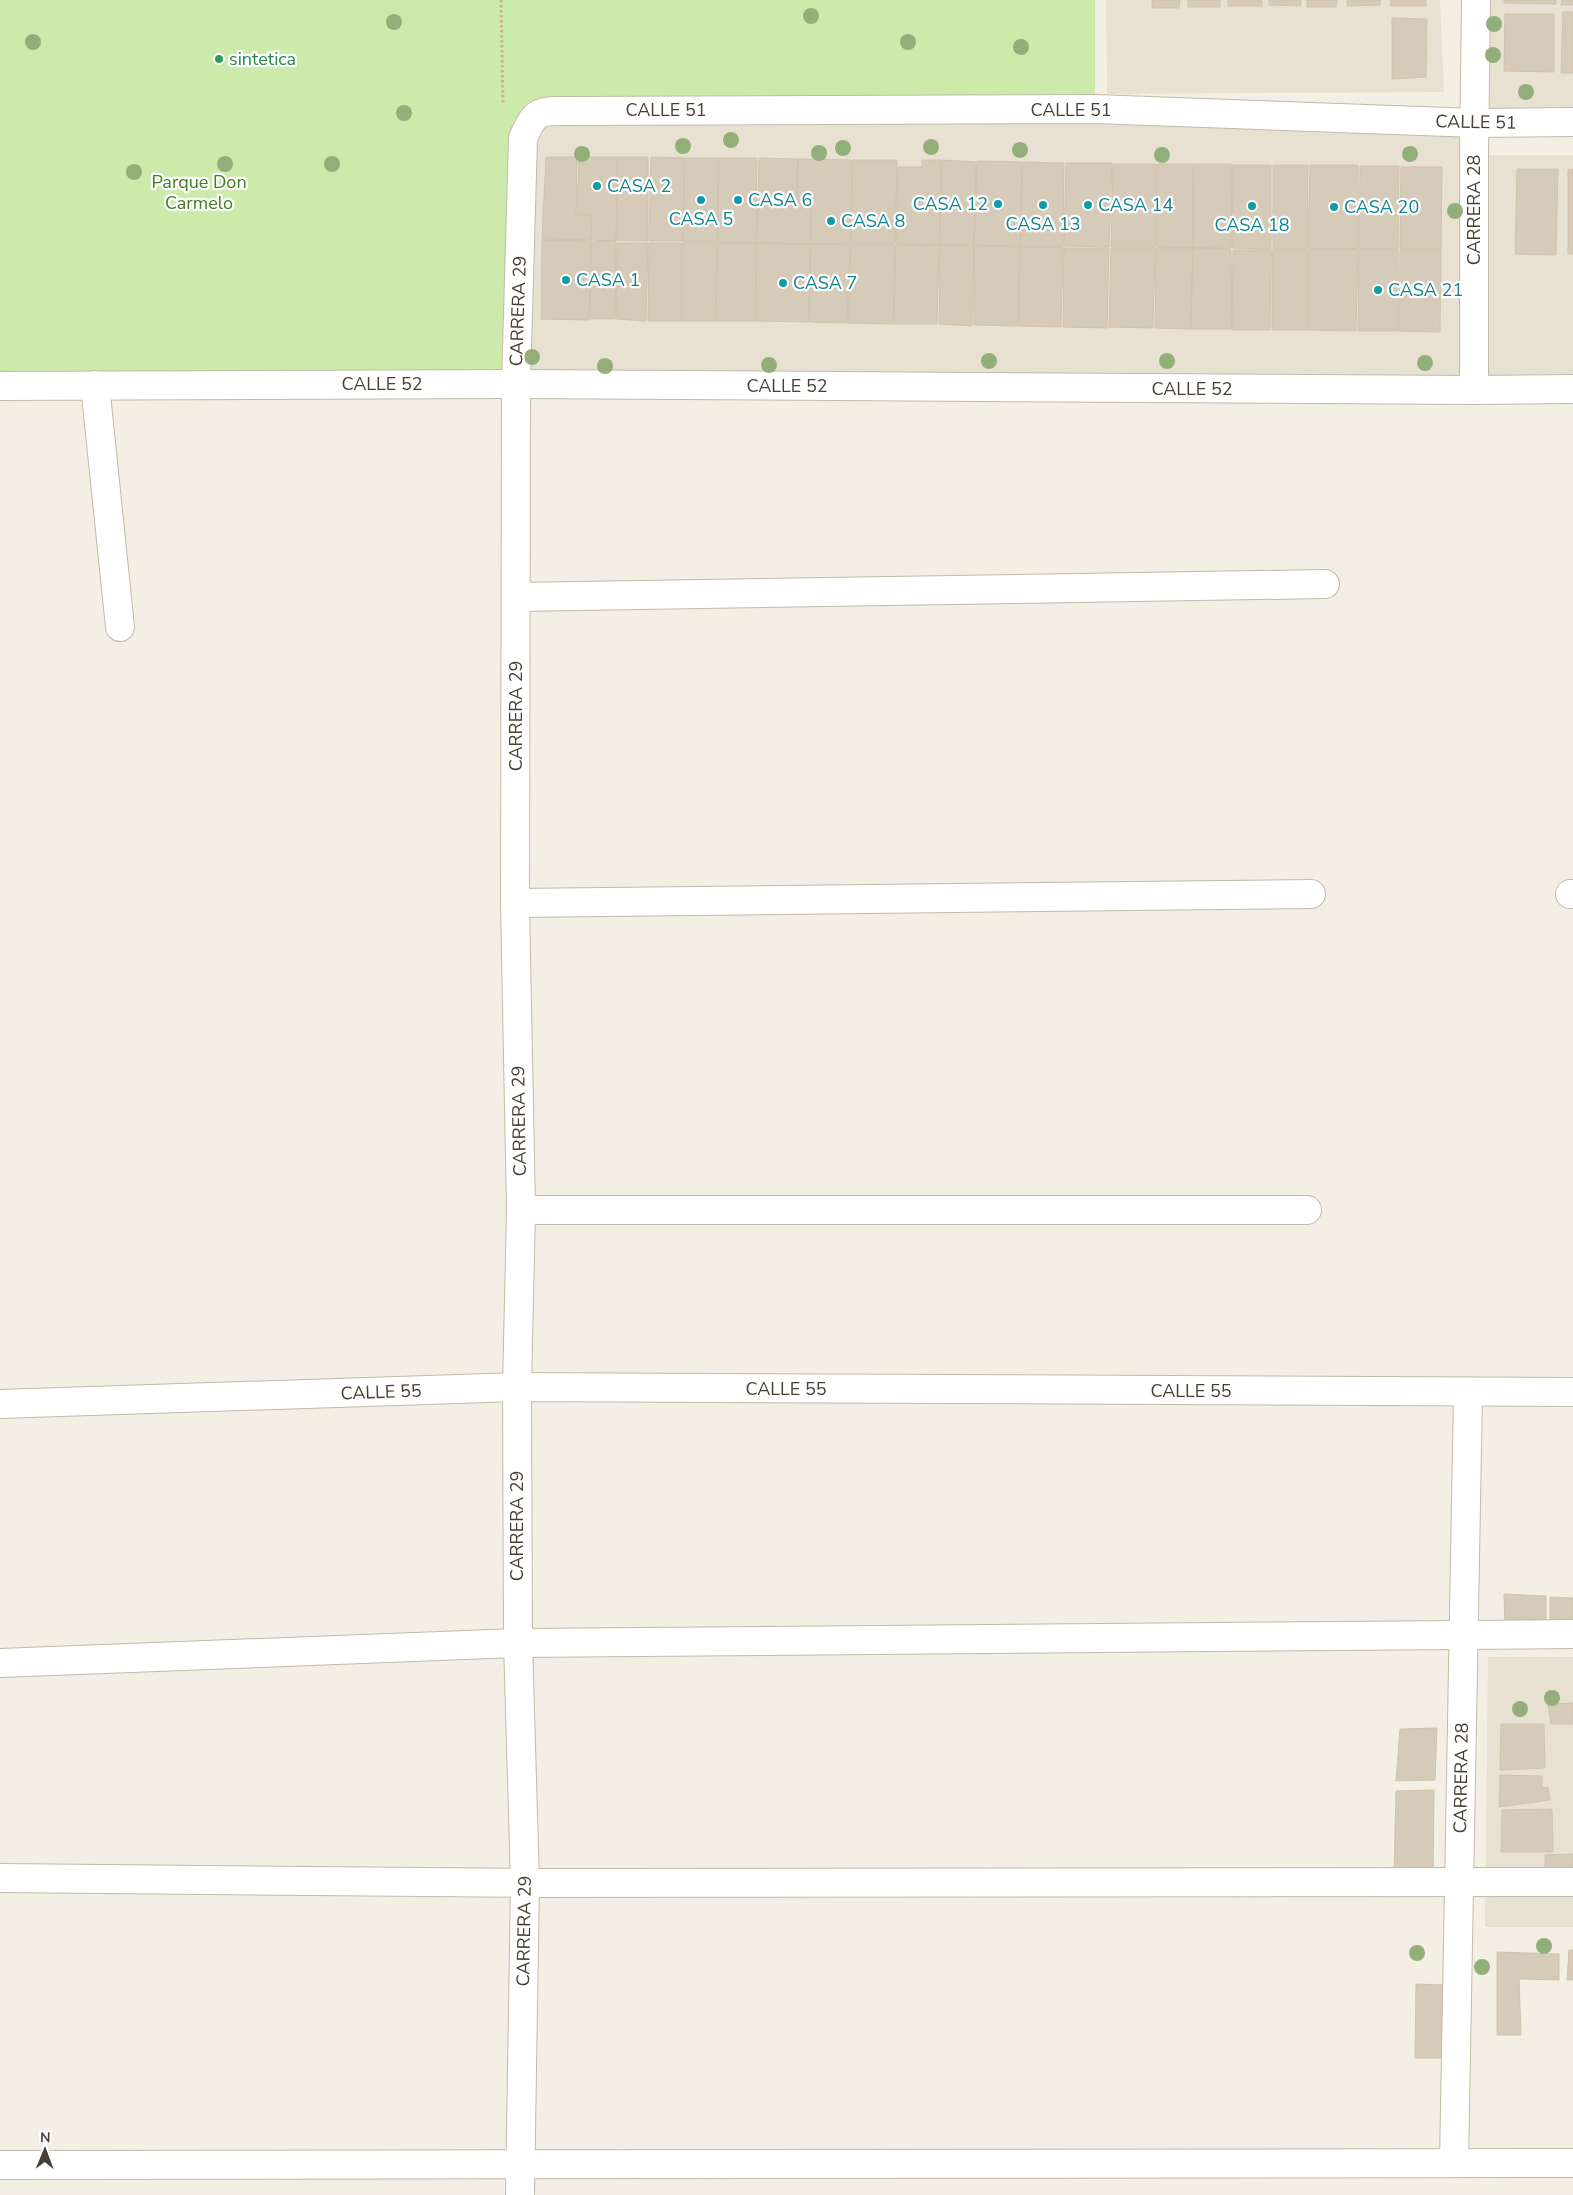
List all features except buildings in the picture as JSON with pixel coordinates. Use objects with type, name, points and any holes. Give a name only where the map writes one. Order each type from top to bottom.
[{"type":"street","name":"CARRERA 28","points":[[1474,390],[1476,0]]},
{"type":"street","name":"CALLE 51","points":[[531,120],[542,111],[1095,109],[1476,124],[1573,122]]},
{"type":"street","name":"CARRERA 29","points":[[520,2195],[525,1883],[518,1642],[517,1387],[520,1210],[515,903],[516,384],[523,138],[531,120]]},
{"type":"street","name":"CALLE 52","points":[[0,386],[516,384],[1573,389]]},
{"type":"street","points":[[95,385],[120,627]]},
{"type":"street","points":[[517,597],[1325,584]]},
{"type":"street","points":[[515,903],[1311,894]]},
{"type":"street","points":[[520,1210],[1308,1210]]},
{"type":"street","name":"CALLE 55","points":[[0,1404],[517,1387],[1573,1392]]},
{"type":"street","name":"CARRERA 28","points":[[1454,2163],[1468,1393]]},
{"type":"street","points":[[0,1663],[518,1642],[1573,1634]]},
{"type":"street","points":[[0,1878],[525,1883],[1573,1882]]},
{"type":"street","points":[[0,2165],[1573,2163]]},
{"type":"path","points":[[501,0],[503,122],[531,120]]},
{"type":"shaded area","points":[[1106,0],[1440,0],[1444,92],[1107,94]]},
{"type":"shaded area","points":[[1476,0],[1573,0],[1573,122],[1476,123],[1474,155],[1573,155],[1573,389],[516,384],[531,120],[1475,123]]},
{"type":"shaded area","points":[[1488,1657],[1573,1657],[1573,1927],[1485,1927]]},
{"type":"green space","name":"Parque Don Carmelo","points":[[0,0],[1095,0],[1095,109],[531,120],[516,384],[0,386]]},
{"type":"place","name":"sintetica","points":[[219,59]]},
{"type":"place","name":"CASA 2","points":[[597,186]]},
{"type":"place","name":"CASA 5","points":[[701,200]]},
{"type":"place","name":"CASA 6","points":[[738,200]]},
{"type":"place","name":"CASA 12","points":[[998,204]]},
{"type":"place","name":"CASA 13","points":[[1043,205]]},
{"type":"place","name":"CASA 14","points":[[1088,205]]},
{"type":"place","name":"CASA 18","points":[[1252,206]]},
{"type":"place","name":"CASA 20","points":[[1334,207]]},
{"type":"place","name":"CASA 8","points":[[831,221]]},
{"type":"place","name":"CASA 1","points":[[566,280]]},
{"type":"place","name":"CASA 7","points":[[783,283]]},
{"type":"place","name":"CASA 21","points":[[1378,290]]}]
